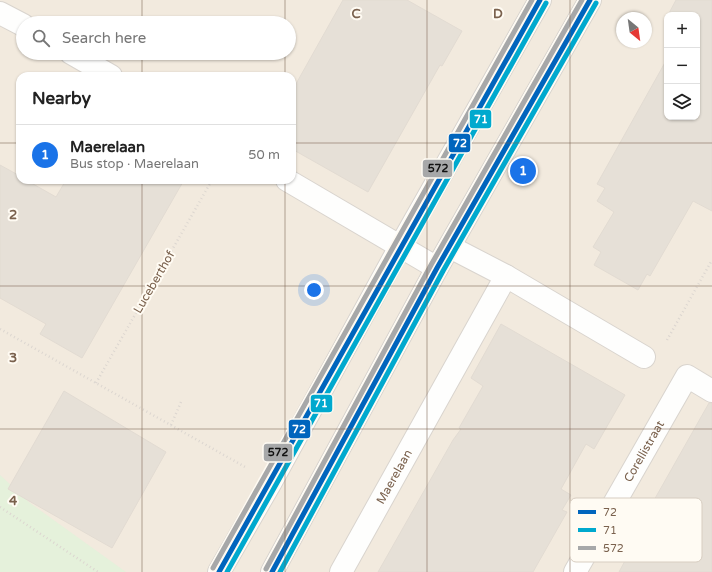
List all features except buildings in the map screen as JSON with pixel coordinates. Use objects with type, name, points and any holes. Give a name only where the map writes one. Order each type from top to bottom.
[{"type":"street","points":[[219,572],[271,482],[401,245],[540,0]]},
{"type":"street","points":[[272,572],[437,268],[590,0]]},
{"type":"street","points":[[0,13],[16,21]]},
{"type":"street","points":[[83,60],[104,72]]},
{"type":"street","points":[[294,184],[401,245],[437,268]]},
{"type":"street","points":[[450,247],[506,276],[644,357]]},
{"type":"street","name":"Maerelaan","points":[[341,572],[506,276]]},
{"type":"street","name":"Corellistraat","points":[[617,498],[687,376],[712,391]]},
{"type":"street","name":"Corellistraat","points":[[575,572],[581,562]]},
{"type":"path","name":"Luceberthof","points":[[96,383],[210,184]]},
{"type":"path","points":[[666,343],[712,260]]},
{"type":"path","points":[[0,329],[271,482]]},
{"type":"path","points":[[171,425],[180,402]]},
{"type":"path","points":[[0,507],[98,572]]},
{"type":"shaded area","points":[[0,0],[712,0],[712,572],[0,572]]},
{"type":"green space","points":[[0,475],[30,503],[126,572],[0,572]]},
{"type":"transit line","name":"572","points":[[213,568],[532,0]]},
{"type":"transit line","name":"72","points":[[219,572],[540,0]]},
{"type":"transit line","name":"572","points":[[266,569],[431,265],[582,0]]},
{"type":"transit line","name":"72","points":[[272,572],[437,268],[590,0]]},
{"type":"transit line","name":"71","points":[[227,572],[546,3]]},
{"type":"transit line","name":"71","points":[[280,572],[443,271],[596,3]]},
{"type":"place","name":"Maerelaan","points":[[523,171]]}]
